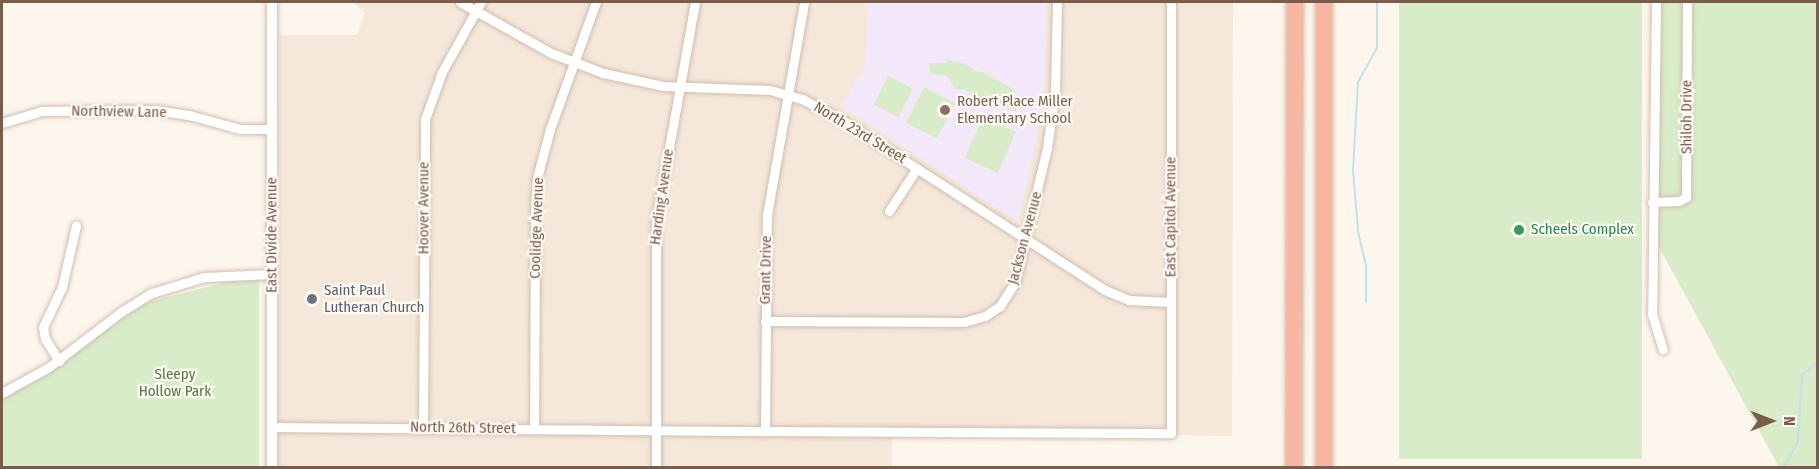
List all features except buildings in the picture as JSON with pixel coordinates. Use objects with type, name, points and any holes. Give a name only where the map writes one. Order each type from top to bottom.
[{"type":"highway","points":[[1294,468],[1295,2]]},
{"type":"highway","points":[[1324,2],[1324,468]]},
{"type":"street","name":"East Divide Avenue","points":[[272,2],[272,468]]},
{"type":"street","name":"North 23rd Street","points":[[460,2],[574,63],[633,81],[680,87],[752,88],[788,94],[828,111],[1113,294],[1137,301],[1170,302]]},
{"type":"street","name":"Hoover Avenue","points":[[423,428],[425,118],[442,72],[481,2]]},
{"type":"street","name":"Coolidge Avenue","points":[[534,429],[534,213],[537,178],[547,137],[596,2]]},
{"type":"street","name":"Harding Avenue","points":[[656,468],[656,221],[695,2]]},
{"type":"street","name":"Grant Drive","points":[[765,431],[767,215],[804,2]]},
{"type":"street","name":"Jackson Avenue","points":[[765,321],[964,322],[975,320],[993,311],[1006,299],[1015,282],[1047,148],[1054,105],[1057,2]]},
{"type":"street","name":"East Capitol Avenue","points":[[765,431],[1171,434],[1171,2]]},
{"type":"street","points":[[1656,2],[1652,314],[1663,349]]},
{"type":"street","name":"Shiloh Drive","points":[[1652,202],[1679,201],[1686,197],[1687,2]]},
{"type":"street","name":"Northview Lane","points":[[2,123],[42,111],[156,110],[192,116],[240,129],[272,129]]},
{"type":"street","points":[[889,211],[917,168]]},
{"type":"street","points":[[59,361],[45,339],[43,327],[62,287],[76,226]]},
{"type":"street","points":[[2,393],[59,361],[121,312],[152,293],[204,277],[272,274]]},
{"type":"street","name":"North 26th Street","points":[[272,427],[655,430]]},
{"type":"street","points":[[655,430],[765,431]]},
{"type":"shaded area","points":[[353,2],[1233,2],[1232,436],[892,431],[892,468],[279,468],[280,35],[357,35],[365,13]]},
{"type":"shaded area","name":"Robert Place Miller Elementary School","points":[[868,2],[1046,2],[1045,76],[1041,117],[1018,222],[841,106],[865,67]]},
{"type":"green space","name":"Scheels Complex","points":[[1399,2],[1642,2],[1642,459],[1399,459]]},
{"type":"green space","points":[[1661,2],[1817,2],[1817,467],[1779,467],[1658,245]]},
{"type":"green space","points":[[947,60],[966,64],[975,71],[983,72],[1014,89],[1016,112],[970,94],[966,90],[955,89],[947,76],[930,73],[929,63],[946,63]]},
{"type":"green space","points":[[888,76],[913,89],[898,117],[873,105]]},
{"type":"green space","points":[[924,87],[955,103],[937,139],[906,123]]},
{"type":"green space","points":[[983,117],[1016,132],[998,173],[965,158]]},
{"type":"green space","name":"Sleepy Hollow Park","points":[[259,274],[259,467],[2,468],[2,393],[26,381],[128,307]]},
{"type":"waterway","points":[[1366,302],[1366,266],[1358,230],[1353,171],[1358,82],[1377,48],[1377,2]]},
{"type":"waterway","points":[[1783,468],[1798,442],[1802,375],[1818,362]]},
{"type":"place","name":"Robert Place Miller Elementary School","points":[[945,110]]},
{"type":"place","name":"Scheels Complex","points":[[1519,230]]},
{"type":"place","name":"Saint Paul Lutheran Church","points":[[312,299]]}]
